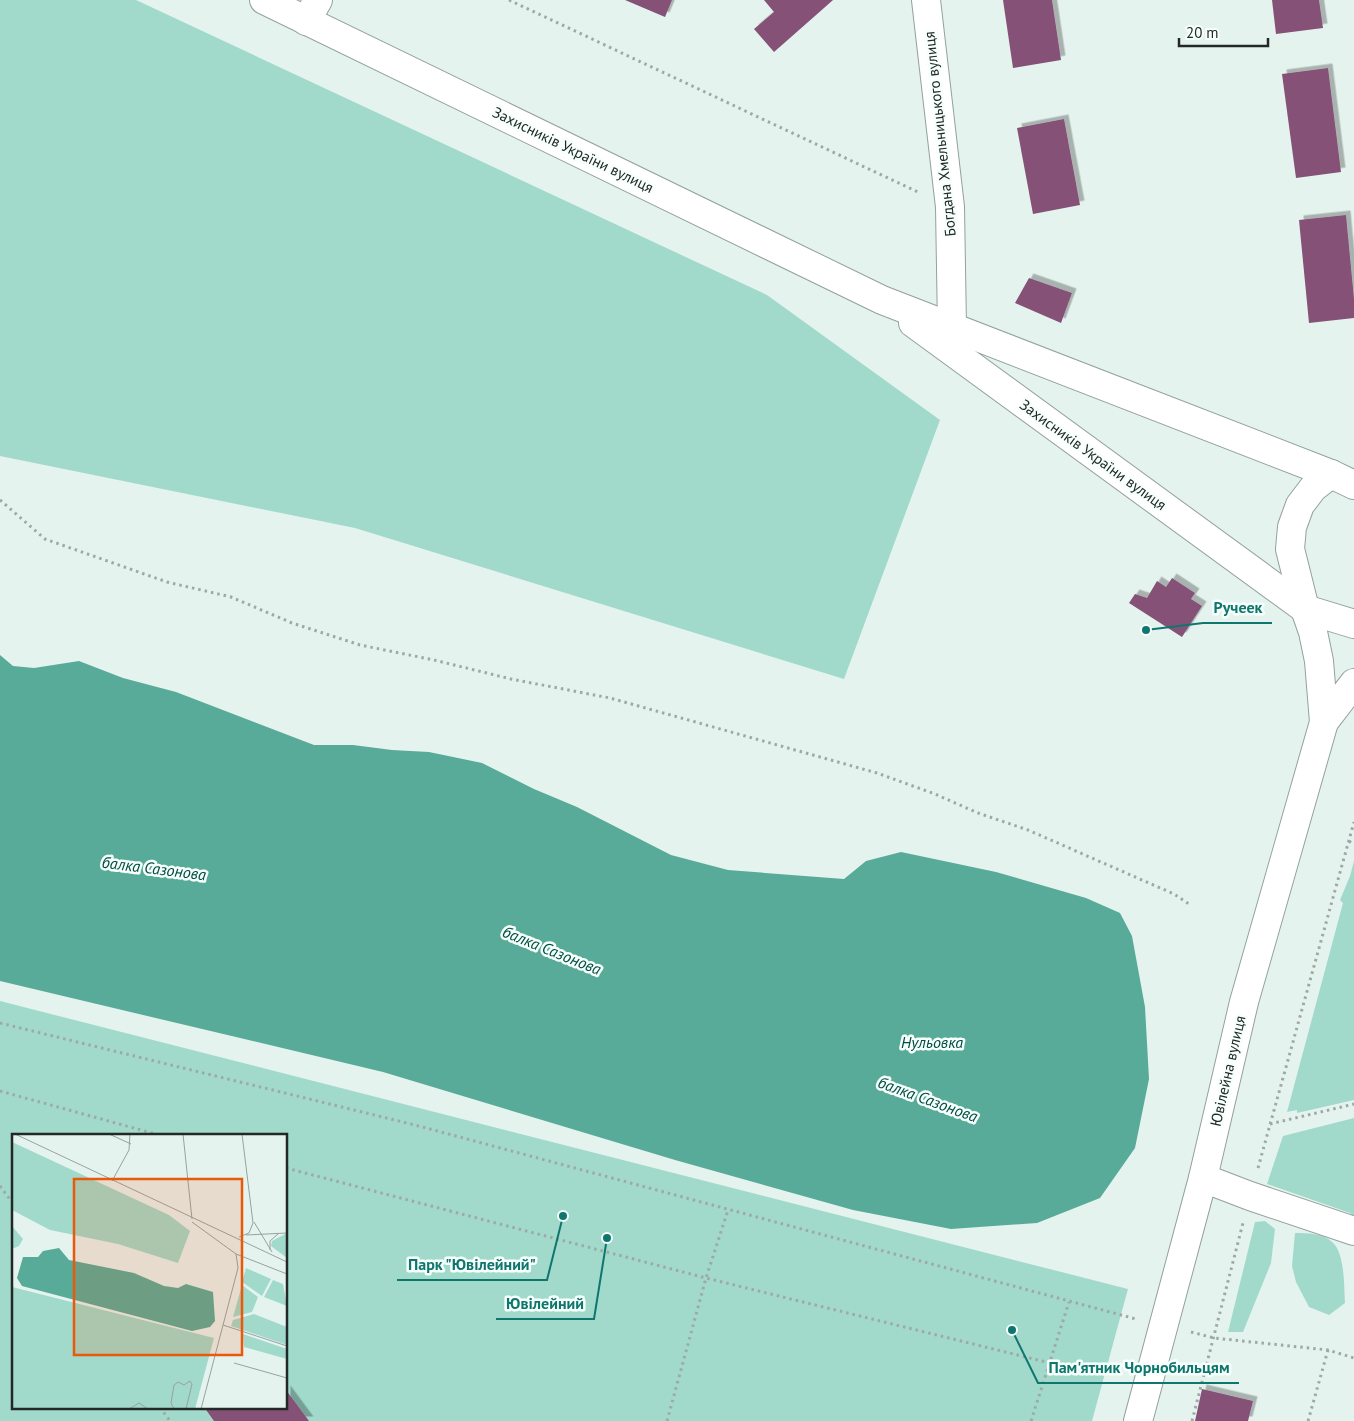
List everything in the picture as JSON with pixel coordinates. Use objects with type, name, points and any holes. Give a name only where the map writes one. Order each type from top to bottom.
[{"type":"main road","name":"Захисників України вулиця","points":[[264,0],[312,10],[882,300],[1346,477]]},
{"type":"main road","name":"Богдана Хмельницького вулиця","points":[[926,0],[950,207],[952,328]]},
{"type":"main road","name":"Захисників України вулиця","points":[[882,300],[1305,609],[1354,624]]},
{"type":"main road","name":"Ювілейна вулиця","points":[[1138,1421],[1204,1178],[1244,1002],[1324,722],[1319,661],[1290,549],[1292,527],[1300,505],[1313,488],[1346,477]]},
{"type":"main road","name":"Ювілейна вулиця","points":[[1324,722],[1354,683]]},
{"type":"main road","points":[[1204,1178],[1250,1196],[1354,1231]]},
{"type":"path","points":[[509,0],[950,207]]},
{"type":"path","points":[[0,500],[46,539],[166,582],[231,597],[292,623],[360,645],[434,660],[511,679],[610,698],[878,774],[935,794],[978,813],[1028,830],[1174,894],[1189,904]]},
{"type":"path","points":[[1192,1421],[1250,1196],[1354,822]]},
{"type":"path","points":[[1349,842],[1354,845]]},
{"type":"path","points":[[0,1023],[415,1125],[1069,1302],[1031,1421]]},
{"type":"path","points":[[0,1091],[155,1134]]},
{"type":"path","points":[[1270,1124],[1354,1104]]},
{"type":"path","points":[[288,1169],[706,1278],[1050,1363]]},
{"type":"path","points":[[0,1186],[12,1202]]},
{"type":"path","points":[[667,1421],[706,1278],[728,1210]]},
{"type":"path","points":[[1214,1338],[1328,1350],[1354,1358]]},
{"type":"path","points":[[1308,1421],[1328,1350]]},
{"type":"path","points":[[161,1408],[170,1421]]},
{"type":"shaded area","points":[[0,0],[136,0],[767,295],[940,420],[844,679],[355,528],[0,456]]},
{"type":"shaded area","points":[[1354,861],[1354,1100],[1297,1113],[1297,1110],[1287,1112],[1343,903],[1340,900]]},
{"type":"shaded area","points":[[0,1001],[1128,1289],[1092,1421],[0,1421]]},
{"type":"shaded area","points":[[1354,1118],[1354,1220],[1350,1213],[1267,1184],[1283,1136]]},
{"type":"shaded area","points":[[1265,1221],[1275,1229],[1271,1263],[1243,1332],[1228,1332],[1255,1222]]},
{"type":"shaded area","points":[[1295,1233],[1315,1234],[1328,1239],[1336,1247],[1342,1261],[1345,1303],[1329,1315],[1309,1307],[1296,1282],[1292,1266]]},
{"type":"water","name":"Нульовка","points":[[0,655],[13,666],[34,668],[79,661],[123,678],[176,692],[314,745],[353,745],[429,752],[482,763],[534,789],[577,807],[671,855],[728,870],[844,879],[866,861],[901,852],[996,872],[1086,898],[1120,913],[1132,936],[1145,1007],[1149,1079],[1135,1148],[1100,1198],[1037,1223],[951,1229],[853,1210],[675,1160],[383,1072],[0,981]]},
{"type":"building","points":[[625,0],[672,0],[665,17]]},
{"type":"building","points":[[764,0],[833,0],[774,52],[754,29],[774,12]]},
{"type":"building","points":[[1003,0],[1052,0],[1061,60],[1013,68]]},
{"type":"building","points":[[1272,0],[1319,0],[1323,28],[1276,34]]},
{"type":"building","points":[[1328,68],[1341,172],[1296,178],[1282,74]]},
{"type":"building","points":[[1064,119],[1080,205],[1033,214],[1017,128]]},
{"type":"building","points":[[1346,215],[1354,318],[1309,323],[1299,220]]},
{"type":"building","points":[[1029,278],[1072,293],[1061,323],[1015,303]]},
{"type":"building","points":[[1172,578],[1195,593],[1191,599],[1202,606],[1182,637],[1129,603],[1135,594],[1147,598],[1157,581],[1166,587]]},
{"type":"building","points":[[1202,1389],[1253,1401],[1248,1421],[1195,1421]]},
{"type":"building","points":[[288,1393],[309,1421],[214,1421],[205,1408],[288,1408]]},
{"type":"place","name":"Ручеек","points":[[1146,630]]},
{"type":"place","name":"Парк \"Ювілейний\"","points":[[563,1216]]},
{"type":"place","name":"Ювілейний","points":[[607,1238]]},
{"type":"place","name":"Пам'ятник Чорнобильцям","points":[[1012,1330]]},
{"type":"water label","name":"балка Сазонова","points":[[154,868]]},
{"type":"water label","name":"балка Сазонова","points":[[552,950]]},
{"type":"water label","name":"балка Сазонова","points":[[928,1099]]}]
